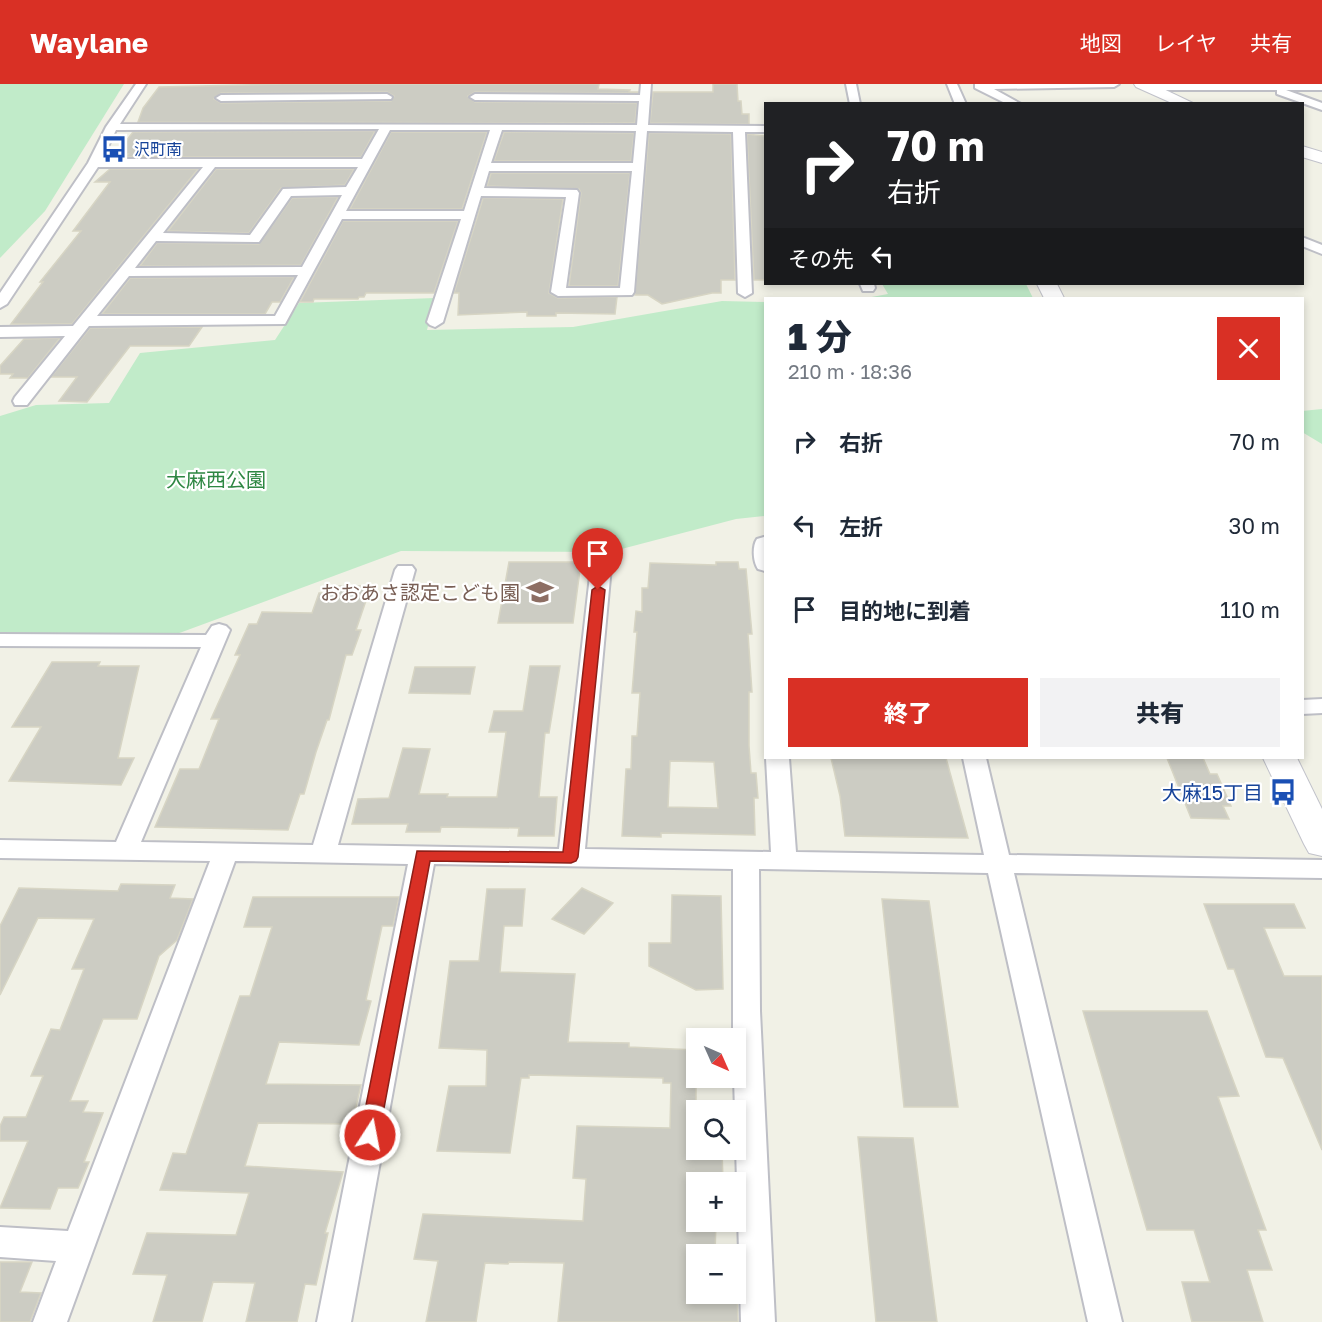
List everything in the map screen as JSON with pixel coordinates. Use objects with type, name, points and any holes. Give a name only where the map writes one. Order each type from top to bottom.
[{"type":"main road","points":[[1145,86],[1183,102]]},
{"type":"main road","points":[[1304,152],[1322,158]]},
{"type":"main road","points":[[1280,759],[1322,844]]},
{"type":"street","points":[[0,304],[94,163],[112,128],[141,84]]},
{"type":"street","points":[[211,112],[228,84]]},
{"type":"street","points":[[307,97],[313,84]]},
{"type":"street","points":[[0,332],[81,326],[280,321],[366,163],[380,115],[395,84]]},
{"type":"street","points":[[469,112],[481,84]]},
{"type":"street","points":[[565,98],[568,84]]},
{"type":"street","points":[[476,192],[573,193],[558,292],[627,292],[646,84]]},
{"type":"street","points":[[851,84],[855,102]]},
{"type":"street","points":[[952,84],[960,102]]},
{"type":"street","points":[[977,85],[1114,84]]},
{"type":"street","points":[[977,85],[1012,102]]},
{"type":"street","points":[[1145,86],[1322,87]]},
{"type":"street","points":[[1268,87],[1322,107]]},
{"type":"street","points":[[112,128],[307,97],[380,115]]},
{"type":"street","points":[[211,112],[380,115],[469,112],[565,98],[645,99]]},
{"type":"street","points":[[469,112],[497,127],[764,129]]},
{"type":"street","points":[[435,322],[497,127]]},
{"type":"street","points":[[738,129],[745,293]]},
{"type":"street","points":[[94,163],[366,163]]},
{"type":"street","points":[[21,401],[212,163]]},
{"type":"street","points":[[484,166],[639,167]]},
{"type":"street","points":[[152,237],[254,239],[287,192],[351,191]]},
{"type":"street","points":[[338,215],[469,215]]},
{"type":"street","points":[[1304,242],[1322,250]]},
{"type":"street","points":[[125,272],[307,271]]},
{"type":"street","points":[[571,857],[601,567]]},
{"type":"street","points":[[323,854],[405,570]]},
{"type":"street","points":[[0,640],[216,635],[125,850]]},
{"type":"street","points":[[1304,707],[1322,706]]},
{"type":"street","points":[[778,759],[784,860]]},
{"type":"street","points":[[975,759],[1027,992],[1105,1322]]},
{"type":"street","points":[[0,849],[1322,869]]},
{"type":"street","points":[[50,1322],[226,852]]},
{"type":"street","points":[[334,1322],[423,855]]},
{"type":"street","points":[[746,860],[746,1011],[758,1322]]},
{"type":"street","points":[[0,1242],[78,1246]]},
{"type":"green space","points":[[0,84],[124,84],[45,211],[0,258]]},
{"type":"green space","points":[[883,285],[1026,285],[1032,297],[872,297],[888,294]]},
{"type":"green space","name":"大麻西公園","points":[[435,298],[427,330],[573,327],[722,301],[764,302],[764,516],[736,519],[610,552],[401,551],[174,635],[0,633],[0,416],[36,405],[109,403],[140,353],[275,340],[299,303]]},
{"type":"green space","points":[[1322,409],[1322,444],[1304,433],[1304,411]]},
{"type":"building","points":[[283,84],[599,84],[598,89],[630,90],[629,92],[638,93],[475,92],[468,96],[475,102],[637,103],[635,123],[138,122],[143,108],[159,87]],"holes":[[[387,92],[394,96],[391,101],[221,103],[214,99],[221,93]]]},
{"type":"building","points":[[713,84],[737,84],[738,101],[741,101],[742,114],[749,114],[749,124],[650,123],[653,92],[713,92]]},
{"type":"building","points":[[375,131],[361,157],[125,157],[128,154],[116,154],[133,132]]},
{"type":"building","points":[[391,132],[487,132],[462,209],[350,209]]},
{"type":"building","points":[[504,132],[634,133],[631,161],[494,161]]},
{"type":"building","points":[[649,133],[731,134],[735,280],[721,280],[721,293],[662,304],[648,295],[635,295]]},
{"type":"building","points":[[747,134],[764,136],[764,280],[754,280]]},
{"type":"building","points":[[110,169],[198,169],[72,324],[11,324],[43,282],[40,282],[81,231],[73,231],[110,182],[95,182]]},
{"type":"building","points":[[216,169],[354,169],[345,185],[281,188],[249,233],[168,231]]},
{"type":"building","points":[[491,173],[630,173],[618,286],[569,286],[581,193],[579,189],[487,186]]},
{"type":"building","points":[[338,197],[301,265],[140,266],[157,243],[259,244],[292,198]]},
{"type":"building","points":[[483,198],[563,199],[549,293],[558,298],[617,297],[615,314],[556,313],[556,316],[527,316],[527,312],[458,315],[459,293],[454,293]]},
{"type":"building","points":[[343,221],[458,221],[434,293],[366,293],[364,297],[358,299],[314,299],[313,302],[300,302]]},
{"type":"building","points":[[294,277],[280,302],[272,302],[265,314],[102,314],[130,278]]},
{"type":"building","points":[[202,327],[189,346],[130,346],[87,402],[59,401],[77,377],[51,377],[90,328]]},
{"type":"building","points":[[60,338],[28,378],[10,378],[13,374],[0,374],[0,366],[24,339]]},
{"type":"building","name":"おおあさ認定こども園","points":[[509,562],[581,562],[573,623],[498,623]]},
{"type":"building","points":[[716,562],[738,562],[739,569],[746,569],[752,634],[748,634],[752,692],[749,692],[749,746],[751,773],[756,773],[758,798],[754,798],[755,835],[661,833],[661,837],[622,836],[626,769],[631,769],[632,736],[637,736],[640,693],[632,693],[637,632],[634,632],[636,611],[642,612],[642,588],[648,588],[650,563],[716,565]],"holes":[[[670,761],[714,762],[718,808],[668,807]]]},
{"type":"building","points":[[339,586],[371,586],[356,630],[361,630],[352,655],[346,655],[329,720],[327,720],[316,752],[304,794],[300,794],[288,830],[155,827],[180,769],[199,769],[219,719],[211,719],[240,655],[235,655],[249,624],[257,624],[262,612],[312,613],[319,593],[336,593]]},
{"type":"building","points":[[52,662],[100,662],[98,666],[139,666],[118,758],[134,758],[121,785],[9,781],[41,727],[12,727]]},
{"type":"building","points":[[530,666],[560,666],[549,733],[545,733],[539,797],[557,797],[554,836],[518,836],[519,828],[441,827],[440,832],[406,832],[408,824],[352,824],[358,799],[389,798],[403,748],[430,749],[419,794],[448,794],[447,797],[497,797],[506,732],[489,732],[494,711],[523,711]]},
{"type":"building","points":[[415,667],[475,667],[470,694],[409,693]]},
{"type":"building","points":[[831,759],[946,759],[968,838],[845,836],[840,796]]},
{"type":"building","points":[[1167,759],[1203,759],[1210,774],[1217,774],[1231,806],[1223,806],[1229,819],[1191,818]]},
{"type":"building","points":[[121,884],[175,885],[170,898],[193,899],[177,940],[159,956],[137,1019],[103,1019],[70,1101],[88,1101],[83,1112],[103,1113],[84,1162],[89,1162],[78,1188],[58,1188],[50,1209],[0,1208],[28,1141],[0,1141],[0,1126],[4,1117],[26,1117],[43,1076],[31,1076],[51,1029],[60,1030],[84,969],[72,969],[94,919],[38,918],[0,995],[0,926],[19,888],[118,891]]},
{"type":"building","points":[[582,888],[613,903],[584,934],[552,919]]},
{"type":"building","points":[[487,889],[525,889],[522,926],[504,926],[500,972],[575,974],[568,1042],[629,1043],[629,1047],[686,1050],[686,1088],[696,1088],[696,1100],[686,1100],[686,1160],[722,1160],[723,1172],[686,1172],[686,1232],[716,1232],[715,1244],[686,1244],[686,1304],[737,1304],[738,1322],[558,1322],[564,1263],[509,1262],[508,1264],[485,1263],[476,1322],[426,1322],[438,1261],[414,1259],[423,1214],[583,1221],[586,1179],[573,1178],[577,1126],[670,1128],[671,1083],[663,1083],[663,1078],[529,1075],[529,1078],[521,1078],[510,1153],[437,1151],[449,1086],[486,1086],[487,1050],[439,1048],[450,961],[479,961]]},
{"type":"building","points":[[672,895],[721,896],[723,989],[696,990],[649,966],[649,943],[671,943]]},
{"type":"building","points":[[253,897],[399,897],[393,926],[382,926],[366,1000],[371,1001],[359,1045],[279,1042],[266,1084],[361,1085],[352,1124],[258,1123],[245,1166],[343,1172],[325,1233],[328,1233],[316,1285],[305,1284],[297,1322],[246,1322],[255,1283],[213,1282],[202,1322],[153,1322],[167,1275],[133,1274],[147,1233],[236,1235],[249,1193],[160,1190],[173,1153],[186,1154],[240,996],[250,996],[272,927],[244,927]]},
{"type":"building","points":[[882,899],[929,901],[958,1107],[904,1107]]},
{"type":"building","points":[[1204,904],[1294,904],[1305,928],[1264,928],[1284,976],[1322,976],[1322,1150],[1283,1058],[1266,1057],[1234,969],[1228,969]]},
{"type":"building","points":[[1083,1011],[1207,1011],[1239,1096],[1218,1097],[1266,1230],[1258,1230],[1272,1270],[1247,1270],[1263,1322],[1192,1322],[1182,1282],[1210,1282],[1194,1230],[1147,1230]]},
{"type":"building","points":[[858,1137],[913,1138],[937,1322],[876,1322]]},
{"type":"building","points":[[0,1262],[32,1262],[20,1292],[41,1293],[30,1322],[0,1322]]},
{"type":"place","name":"沢町南","points":[[114,149]]},
{"type":"place","name":"おおあさ認定こども園","points":[[540,592]]},
{"type":"place","name":"大麻15丁目","points":[[1283,792]]},
{"type":"route","points":[[370,1135],[423,855],[571,857],[598,590]]}]
